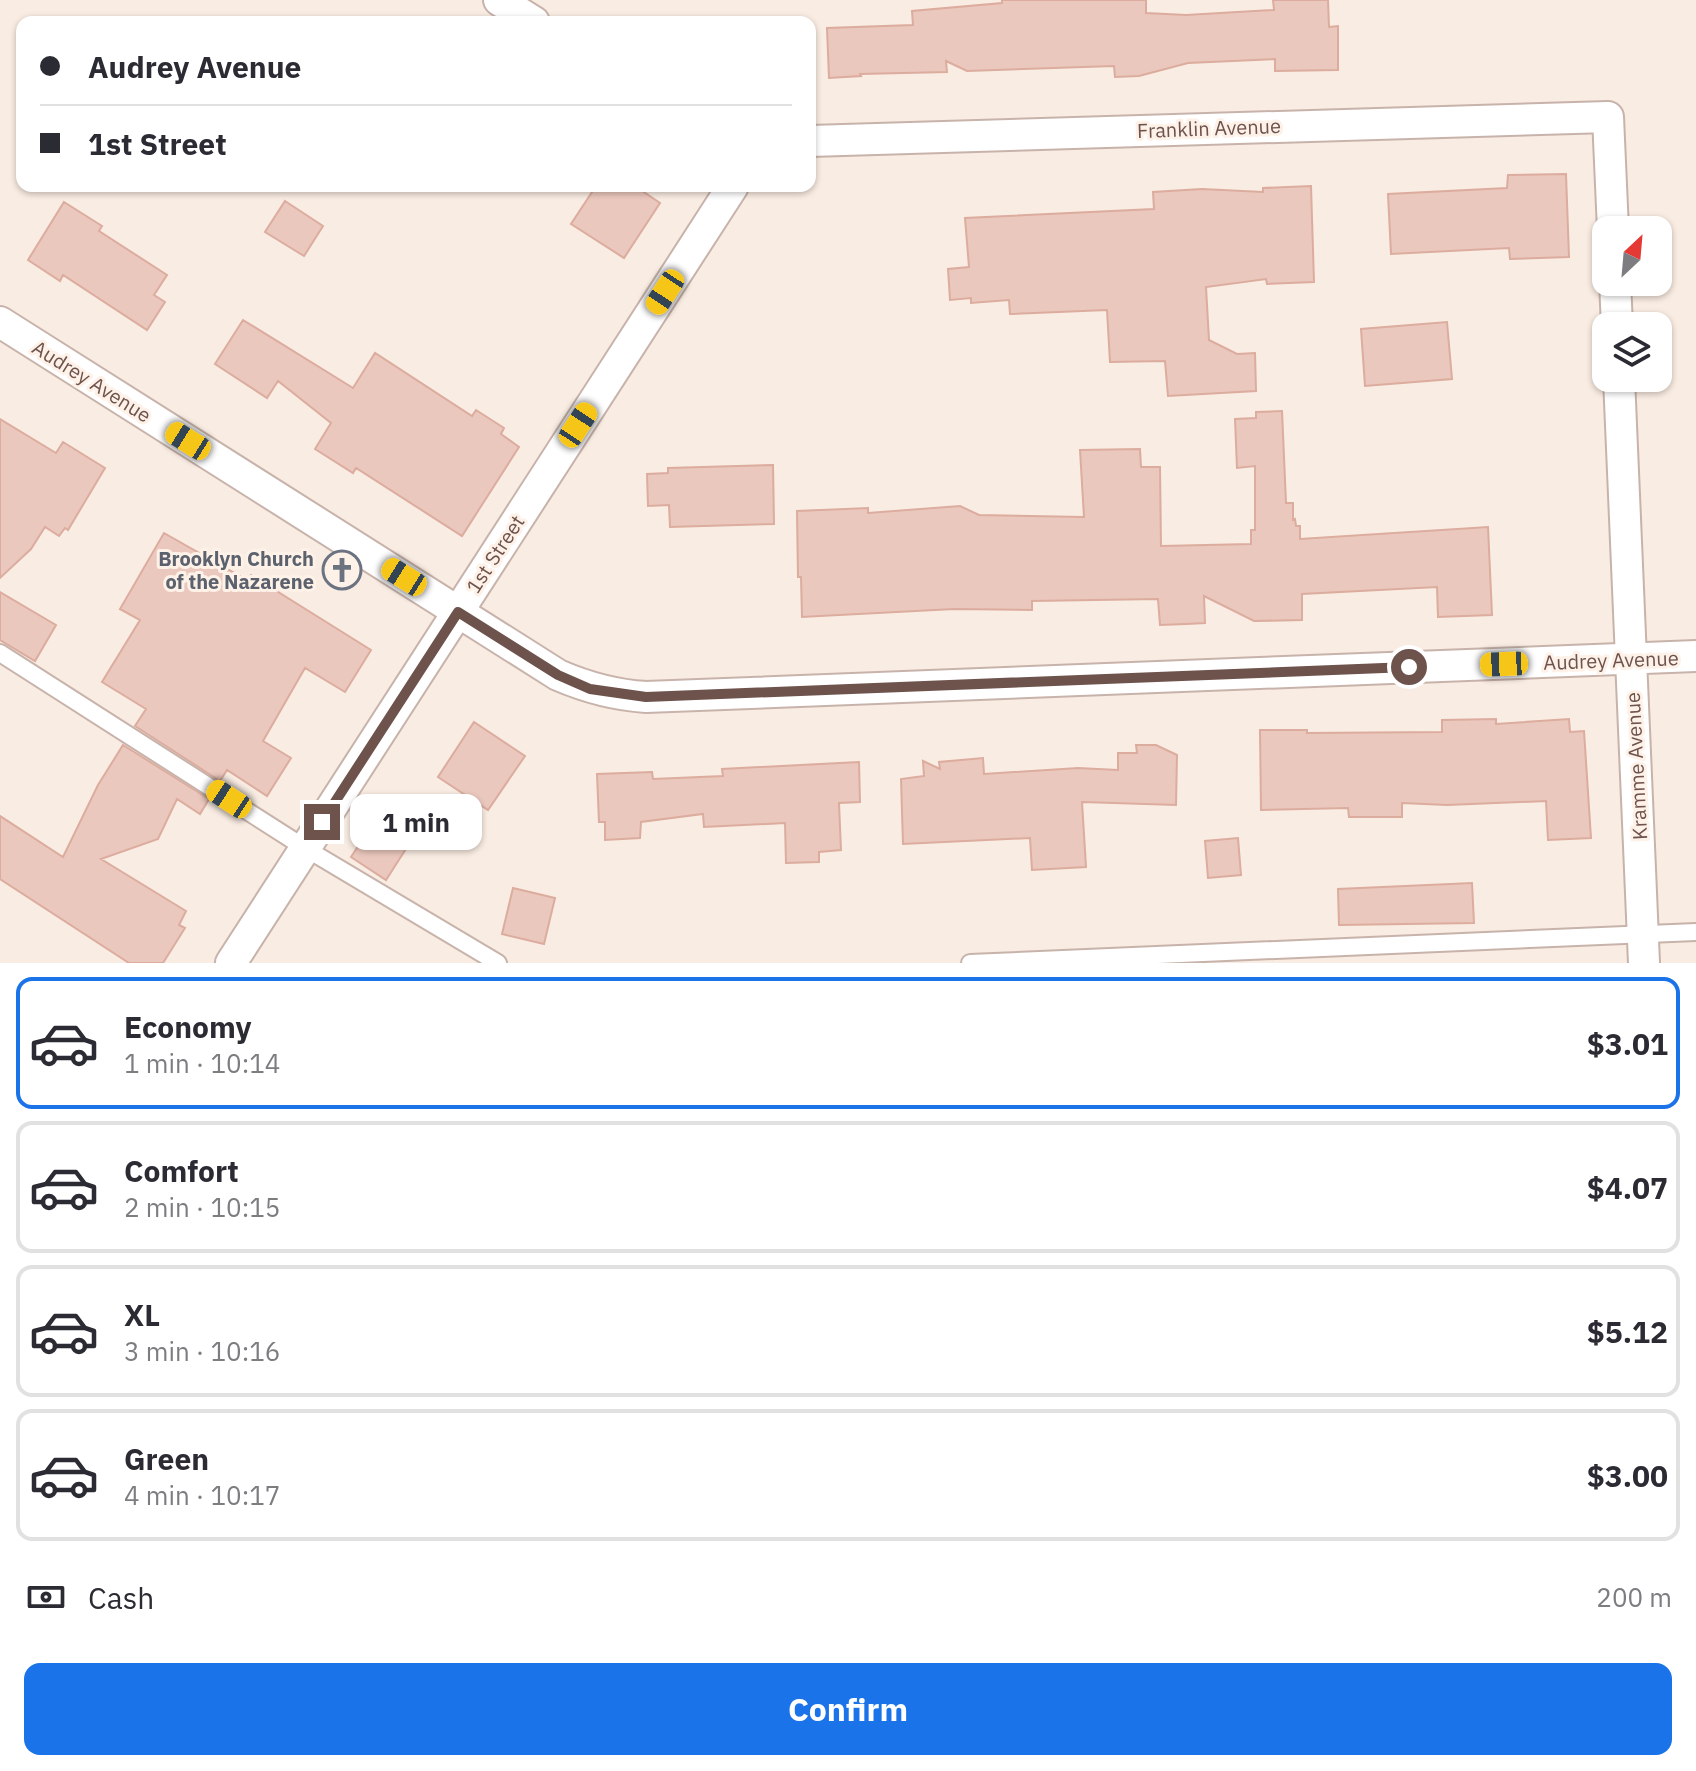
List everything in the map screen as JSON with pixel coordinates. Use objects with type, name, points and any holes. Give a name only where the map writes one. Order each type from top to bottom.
[{"type":"street","points":[[499,0],[524,16]]},
{"type":"street","name":"Franklin Avenue","points":[[816,141],[1608,117],[1612,216]]},
{"type":"street","name":"1st Street","points":[[231,963],[729,192]]},
{"type":"street","name":"Audrey Avenue","points":[[0,322],[458,612],[569,680],[590,689],[646,697],[1696,656]]},
{"type":"street","name":"Kramme Avenue","points":[[1620,392],[1644,949]]},
{"type":"lane","points":[[0,653],[305,848],[498,963]]},
{"type":"lane","points":[[970,963],[1644,949],[1696,932]]},
{"type":"building","points":[[1002,0],[1146,0],[1146,13],[1186,15],[1274,10],[1273,0],[1328,0],[1329,27],[1338,26],[1338,70],[1275,71],[1275,59],[1188,63],[1139,76],[1115,77],[1114,66],[967,71],[946,61],[947,72],[860,74],[829,78],[827,28],[913,25],[912,11],[1002,3]]},
{"type":"building","points":[[1566,174],[1569,257],[1510,259],[1509,248],[1391,254],[1388,194],[1507,188],[1508,175]]},
{"type":"building","points":[[1311,186],[1314,282],[1267,284],[1266,279],[1206,287],[1209,340],[1237,354],[1255,353],[1256,391],[1168,396],[1165,361],[1110,362],[1107,310],[1010,314],[1009,300],[971,303],[971,298],[950,300],[948,269],[969,267],[965,218],[1154,209],[1153,192],[1202,189],[1263,192],[1263,188]]},
{"type":"building","points":[[592,192],[644,192],[660,203],[624,258],[571,224]]},
{"type":"building","points":[[285,201],[323,226],[304,256],[265,232]]},
{"type":"building","points":[[64,202],[102,226],[99,231],[167,275],[154,295],[165,302],[147,330],[63,275],[60,281],[28,260]]},
{"type":"building","points":[[243,320],[353,388],[375,353],[472,416],[476,410],[504,428],[501,434],[519,447],[462,536],[356,468],[353,473],[315,449],[331,423],[278,381],[267,398],[215,364]]},
{"type":"building","points":[[1447,322],[1452,379],[1365,386],[1361,329]]},
{"type":"building","points":[[1282,411],[1286,503],[1293,503],[1293,520],[1296,526],[1300,526],[1300,539],[1488,527],[1492,615],[1438,617],[1437,587],[1302,594],[1302,620],[1254,621],[1204,596],[1205,623],[1186,624],[1160,625],[1158,599],[1032,601],[1032,610],[954,609],[802,617],[797,511],[868,508],[868,513],[960,506],[979,515],[1084,517],[1080,450],[1140,449],[1141,467],[1160,467],[1161,546],[1251,544],[1251,530],[1255,530],[1255,466],[1237,468],[1235,419],[1256,418],[1256,412]]},
{"type":"building","points":[[0,419],[56,453],[63,442],[105,468],[68,530],[65,528],[59,536],[45,527],[31,549],[0,578]]},
{"type":"building","points":[[773,465],[774,524],[670,527],[669,505],[648,506],[647,474],[668,473],[668,468]]},
{"type":"building","points":[[164,533],[247,580],[251,575],[371,650],[345,692],[305,668],[263,741],[291,758],[267,796],[227,770],[220,781],[135,726],[146,709],[102,682],[140,620],[120,609]]},
{"type":"building","points":[[0,592],[56,625],[35,661],[0,640]]},
{"type":"building","points":[[1496,719],[1496,724],[1569,719],[1570,732],[1584,731],[1591,838],[1548,840],[1546,801],[1447,805],[1402,803],[1402,817],[1349,817],[1348,808],[1261,810],[1260,730],[1307,730],[1307,733],[1442,732],[1442,720]]},
{"type":"building","points":[[474,722],[525,756],[488,810],[438,777]]},
{"type":"building","points":[[123,745],[209,799],[200,814],[177,799],[158,839],[101,859],[186,911],[179,925],[185,928],[163,963],[129,963],[0,879],[0,816],[63,857],[98,785]]},
{"type":"building","points":[[1136,745],[1156,745],[1177,755],[1176,805],[1082,802],[1086,867],[1032,870],[1030,838],[903,844],[901,779],[924,776],[923,761],[940,769],[939,762],[983,758],[984,774],[1078,768],[1118,770],[1118,753],[1137,753]]},
{"type":"building","points":[[859,762],[860,802],[839,803],[841,850],[819,852],[819,862],[786,863],[785,823],[704,827],[703,814],[641,822],[640,838],[605,840],[605,822],[599,822],[597,774],[652,772],[653,779],[723,776],[722,769]]},
{"type":"building","points":[[374,822],[409,844],[386,880],[351,857]]},
{"type":"building","points":[[1238,838],[1241,875],[1208,878],[1205,841]]},
{"type":"building","points":[[1472,883],[1474,923],[1339,925],[1338,889]]},
{"type":"building","points":[[513,888],[555,898],[544,944],[502,934]]},
{"type":"place","name":"Brooklyn Church of the Nazarene","points":[[342,570]]},
{"type":"route","points":[[322,822],[458,612],[558,675],[590,689],[646,697],[1409,667]]}]
